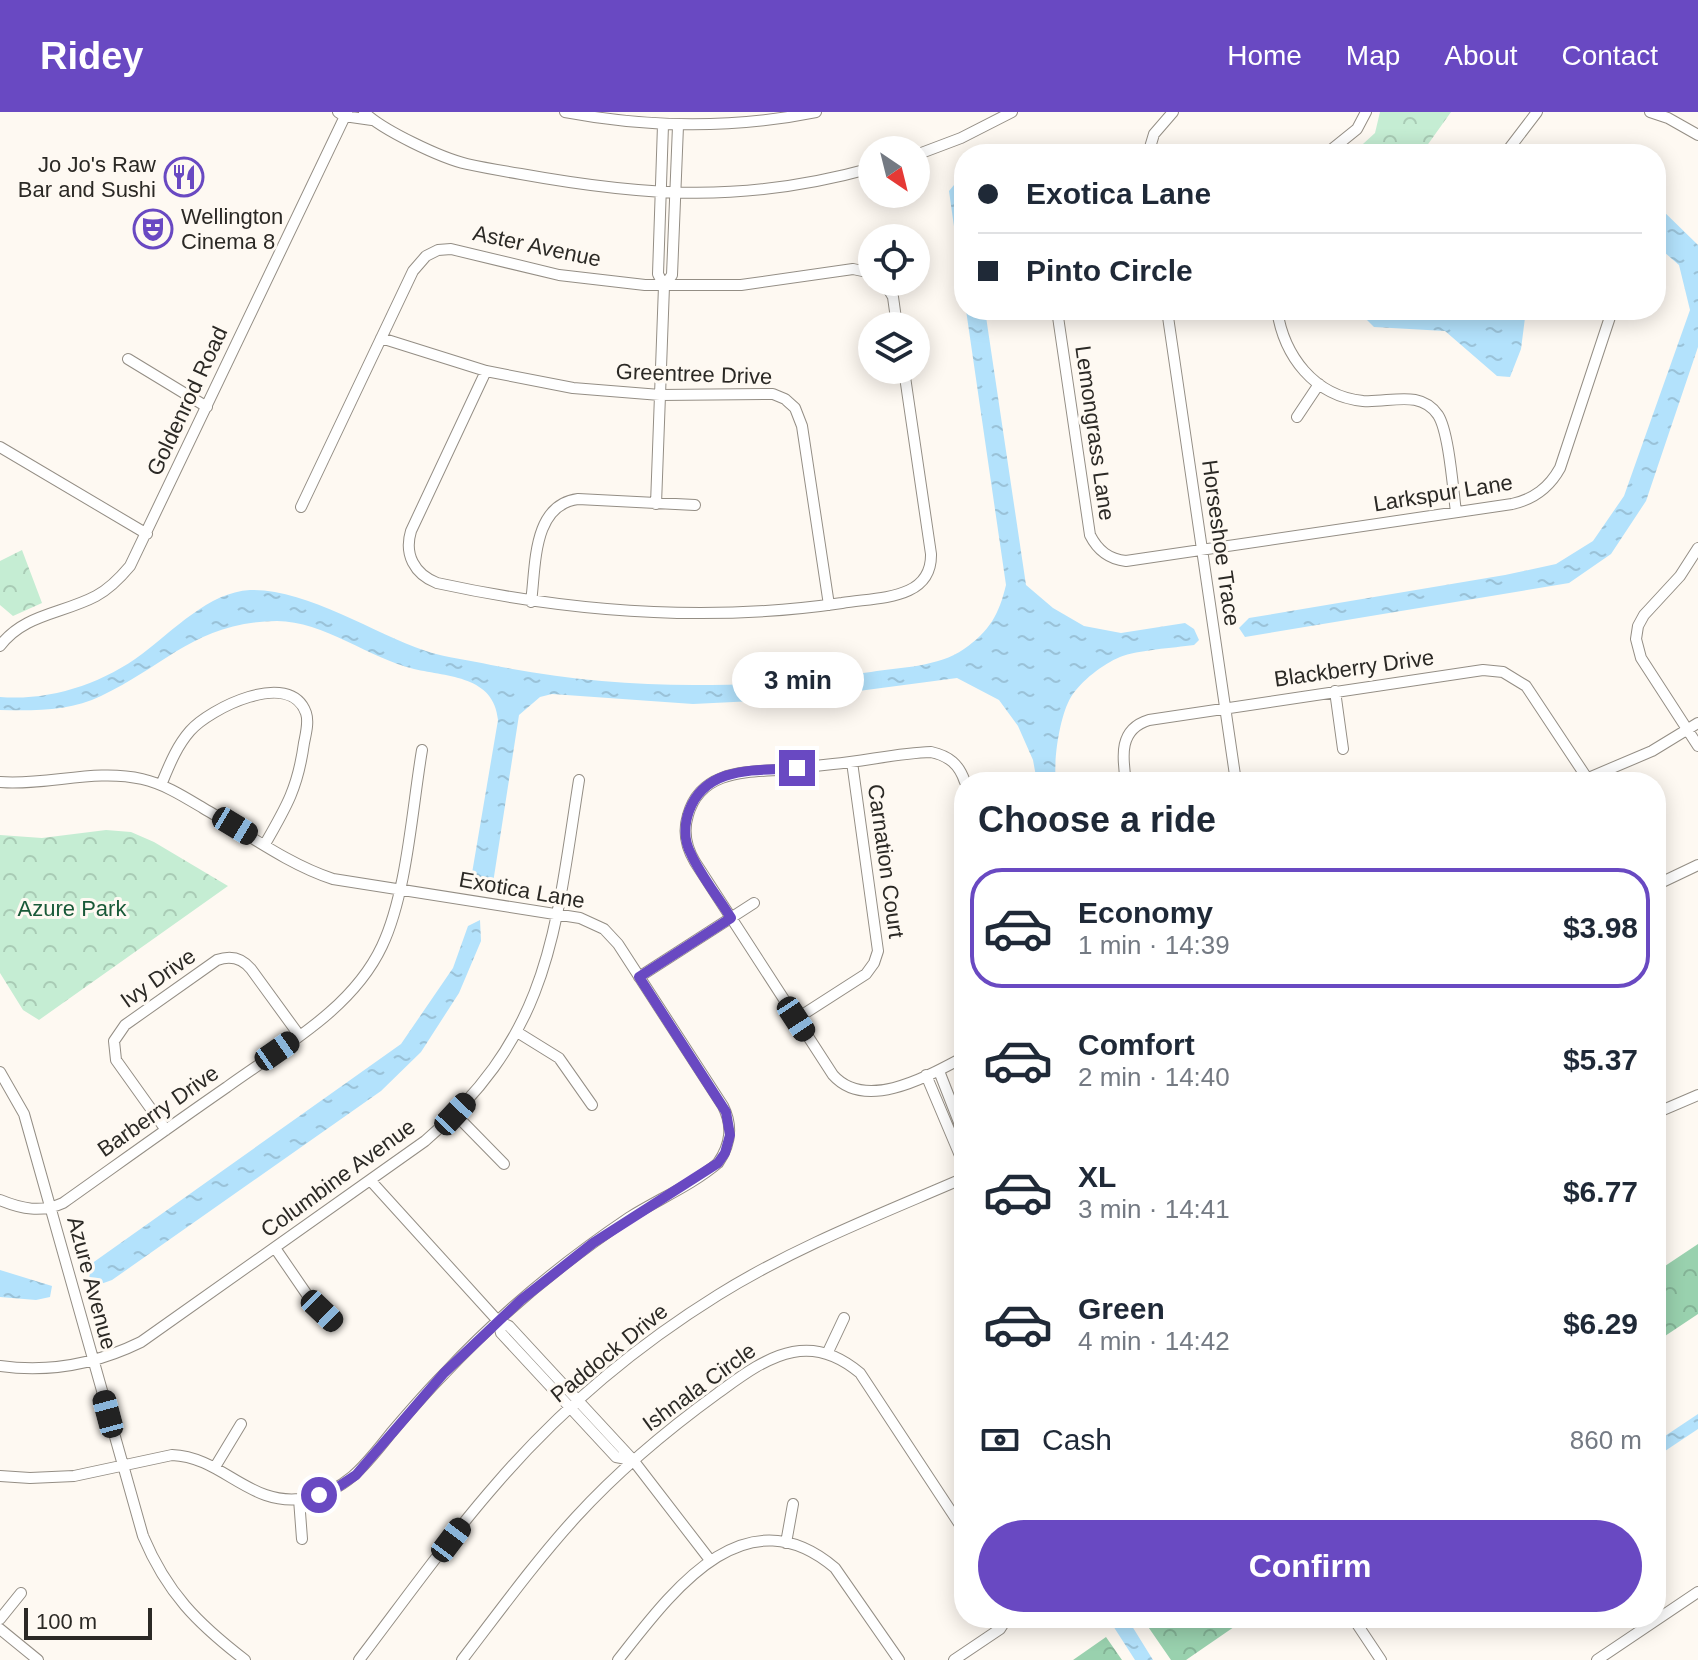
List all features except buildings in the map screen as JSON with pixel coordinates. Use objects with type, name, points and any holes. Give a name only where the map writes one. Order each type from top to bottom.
[{"type":"street","points":[[565,112],[678,126],[764,121],[816,112]]},
{"type":"street","points":[[930,150],[1012,112]]},
{"type":"street","points":[[1151,144],[1154,134],[1173,112]]},
{"type":"street","points":[[1338,144],[1357,129],[1366,112]]},
{"type":"street","points":[[1513,144],[1537,112]]},
{"type":"street","points":[[1650,112],[1698,135]]},
{"type":"street","points":[[343,113],[368,116],[413,142],[464,163],[587,186],[660,194],[753,191],[807,184],[858,171]]},
{"type":"street","name":"Goldenrod Road","points":[[0,646],[23,624],[86,601],[110,587],[130,566],[343,113]]},
{"type":"street","points":[[656,504],[664,286],[658,274],[663,125]]},
{"type":"street","points":[[664,286],[672,275],[678,126]]},
{"type":"street","name":"Aster Avenue","points":[[301,507],[416,265],[426,256],[444,249],[457,250],[559,275],[664,286],[741,285],[858,270]]},
{"type":"street","name":"Lemongrass Lane","points":[[1058,320],[1089,529],[1094,543],[1108,556],[1120,560],[1202,550]]},
{"type":"street","name":"Horseshoe Trace","points":[[1168,320],[1235,772]]},
{"type":"street","points":[[1279,320],[1283,338],[1293,357],[1319,384],[1358,400],[1413,399],[1433,410],[1444,429],[1456,512]]},
{"type":"street","name":"Larkspur Lane","points":[[1202,550],[1525,500],[1543,490],[1553,480],[1566,451],[1609,320]]},
{"type":"street","name":"Greentree Drive","points":[[381,338],[486,371],[573,388],[660,395],[766,393],[779,396],[795,408],[802,426],[829,605]]},
{"type":"street","points":[[128,359],[207,407]]},
{"type":"street","points":[[486,371],[411,531],[408,544],[410,557],[420,573],[437,583],[531,602],[681,613],[829,605],[905,593],[921,583],[930,566],[931,554],[906,384]]},
{"type":"street","points":[[1297,417],[1319,384]]},
{"type":"street","points":[[0,447],[147,534]]},
{"type":"street","points":[[531,602],[543,525],[554,509],[565,501],[695,505]]},
{"type":"street","points":[[1698,548],[1680,576],[1644,615],[1636,633],[1641,658],[1698,746]]},
{"type":"street","name":"Blackberry Drive","points":[[1125,772],[1123,747],[1128,735],[1149,720],[1479,670],[1503,672],[1531,691],[1578,772]]},
{"type":"street","points":[[1335,691],[1343,749]]},
{"type":"street","points":[[161,785],[187,733],[216,710],[257,695],[292,697],[304,708],[307,721],[300,773],[288,804],[265,844]]},
{"type":"street","points":[[1602,772],[1652,751],[1698,723]]},
{"type":"street","name":"Barberry Drive","points":[[51,1208],[63,1203],[299,1035],[344,1000],[368,971],[391,925],[400,890],[422,750]]},
{"type":"street","points":[[954,1063],[939,1071],[870,1093],[852,1090],[833,1075],[695,862],[687,843],[687,817],[699,793],[709,783],[727,774],[931,752],[953,761],[961,772]]},
{"type":"street","name":"Carnation Court","points":[[796,1019],[866,974],[878,951],[852,762]]},
{"type":"street","name":"Exotica Lane","points":[[0,782],[40,783],[106,775],[134,778],[161,785],[320,875],[587,920],[614,938],[726,1112],[730,1129],[727,1147],[718,1163],[593,1243],[498,1321],[444,1373],[356,1475],[332,1491],[299,1499],[277,1499],[256,1493],[196,1458],[172,1455],[65,1477],[0,1476]]},
{"type":"street","name":"Columbine Avenue","points":[[0,1366],[48,1369],[93,1361],[127,1349],[155,1333],[425,1141],[455,1114],[490,1074],[517,1032],[540,984],[557,915],[579,780]]},
{"type":"street","points":[[1666,880],[1698,865]]},
{"type":"street","points":[[639,977],[754,903]]},
{"type":"street","name":"Ivy Drive","points":[[166,1130],[114,1054],[114,1041],[120,1030],[148,1009],[217,960],[236,958],[251,969],[299,1035]]},
{"type":"street","points":[[517,1032],[559,1058],[592,1105]]},
{"type":"street","points":[[939,1071],[954,1109]]},
{"type":"street","name":"Azure Avenue","points":[[0,1072],[24,1114],[143,1536],[164,1579],[194,1617],[245,1660]]},
{"type":"street","points":[[926,1075],[954,1141]]},
{"type":"street","points":[[1666,1109],[1698,1095]]},
{"type":"street","points":[[455,1114],[504,1164]]},
{"type":"street","points":[[370,1180],[498,1321],[509,1326],[574,1404],[633,1460],[710,1560]]},
{"type":"street","name":"Paddock Drive","points":[[359,1660],[488,1493],[527,1450],[574,1404],[646,1344],[744,1280],[815,1243],[954,1182]]},
{"type":"street","points":[[0,1200],[25,1209],[51,1208]]},
{"type":"street","points":[[275,1248],[310,1299],[334,1323]]},
{"type":"street","points":[[844,1318],[827,1354],[849,1364],[868,1382],[954,1515]]},
{"type":"street","name":"Ishnala Circle","points":[[462,1660],[549,1547],[633,1460],[692,1412],[767,1361],[790,1352],[827,1354]]},
{"type":"street","points":[[215,1467],[241,1424]]},
{"type":"street","points":[[299,1499],[302,1539]]},
{"type":"street","points":[[786,1543],[793,1504]]},
{"type":"street","points":[[618,1660],[670,1599],[710,1560],[758,1541],[786,1543],[813,1552],[835,1568],[899,1660]]},
{"type":"street","points":[[1666,1614],[1698,1592]]},
{"type":"street","points":[[0,1619],[21,1593]]},
{"type":"street","points":[[954,1660],[1001,1628]]},
{"type":"street","points":[[1360,1628],[1381,1660]]},
{"type":"street","points":[[1597,1660],[1645,1628]]},
{"type":"street","points":[[0,1629],[38,1660]]},
{"type":"green space","points":[[1380,112],[1451,112],[1428,144],[1363,144],[1375,133]]},
{"type":"green space","points":[[1407,128],[1424,137],[1420,144],[1398,144]]},
{"type":"green space","points":[[22,550],[42,603],[13,616],[0,605],[0,561]]},
{"type":"green space","name":"Azure Park","points":[[106,830],[131,832],[154,842],[228,886],[39,1020],[23,1010],[0,973],[0,835],[42,838]]},
{"type":"green space","points":[[1698,1244],[1698,1314],[1666,1335],[1666,1265]]},
{"type":"green space","points":[[1149,1628],[1232,1628],[1186,1660],[1171,1660]]},
{"type":"green space","points":[[1106,1637],[1122,1660],[1073,1660]]},
{"type":"water","points":[[954,185],[954,226],[949,191]]},
{"type":"water","points":[[1666,214],[1698,245],[1698,347],[1646,501],[1611,554],[1569,583],[1245,637],[1239,628],[1249,618],[1556,564],[1593,541],[1624,496],[1690,310],[1679,265],[1666,254]]},
{"type":"water","points":[[967,320],[986,320],[1026,585],[1053,608],[1084,626],[1121,633],[1185,623],[1194,629],[1199,640],[1194,645],[1120,657],[1080,685],[1067,705],[1061,726],[1056,772],[1035,772],[1018,726],[999,700],[957,678],[798,699],[693,704],[552,694],[540,697],[519,715],[493,883],[487,888],[470,885],[498,720],[495,706],[488,695],[468,681],[398,664],[312,627],[277,621],[249,623],[203,637],[124,684],[77,705],[0,710],[0,697],[56,693],[110,674],[142,654],[206,605],[235,592],[250,590],[293,596],[405,643],[434,653],[491,665],[587,680],[728,685],[823,678],[943,659],[964,649],[987,628],[1000,605],[1006,585]]},
{"type":"water","points":[[1367,320],[1525,320],[1521,349],[1510,377],[1497,376],[1445,331],[1374,327]]},
{"type":"water","points":[[480,920],[481,941],[459,993],[421,1052],[381,1091],[112,1280],[98,1285],[89,1280],[91,1264],[401,1044],[453,968],[468,926]]},
{"type":"water","points":[[0,1270],[52,1286],[50,1297],[36,1300],[0,1297]]},
{"type":"water","points":[[1698,1414],[1698,1429],[1666,1450],[1666,1435]]},
{"type":"water","points":[[1114,1628],[1133,1628],[1153,1660],[1135,1660]]},
{"type":"place","name":"Jo Jo's Raw Bar and Sushi","points":[[184,177]]},
{"type":"place","name":"Wellington Cinema 8","points":[[153,229]]},
{"type":"route","points":[[319,1495],[345,1484],[356,1475],[444,1373],[521,1300],[612,1230],[709,1170],[725,1153],[730,1135],[726,1112],[639,977],[731,918],[691,856],[687,843],[687,817],[699,793],[709,783],[727,774],[797,768]]}]
